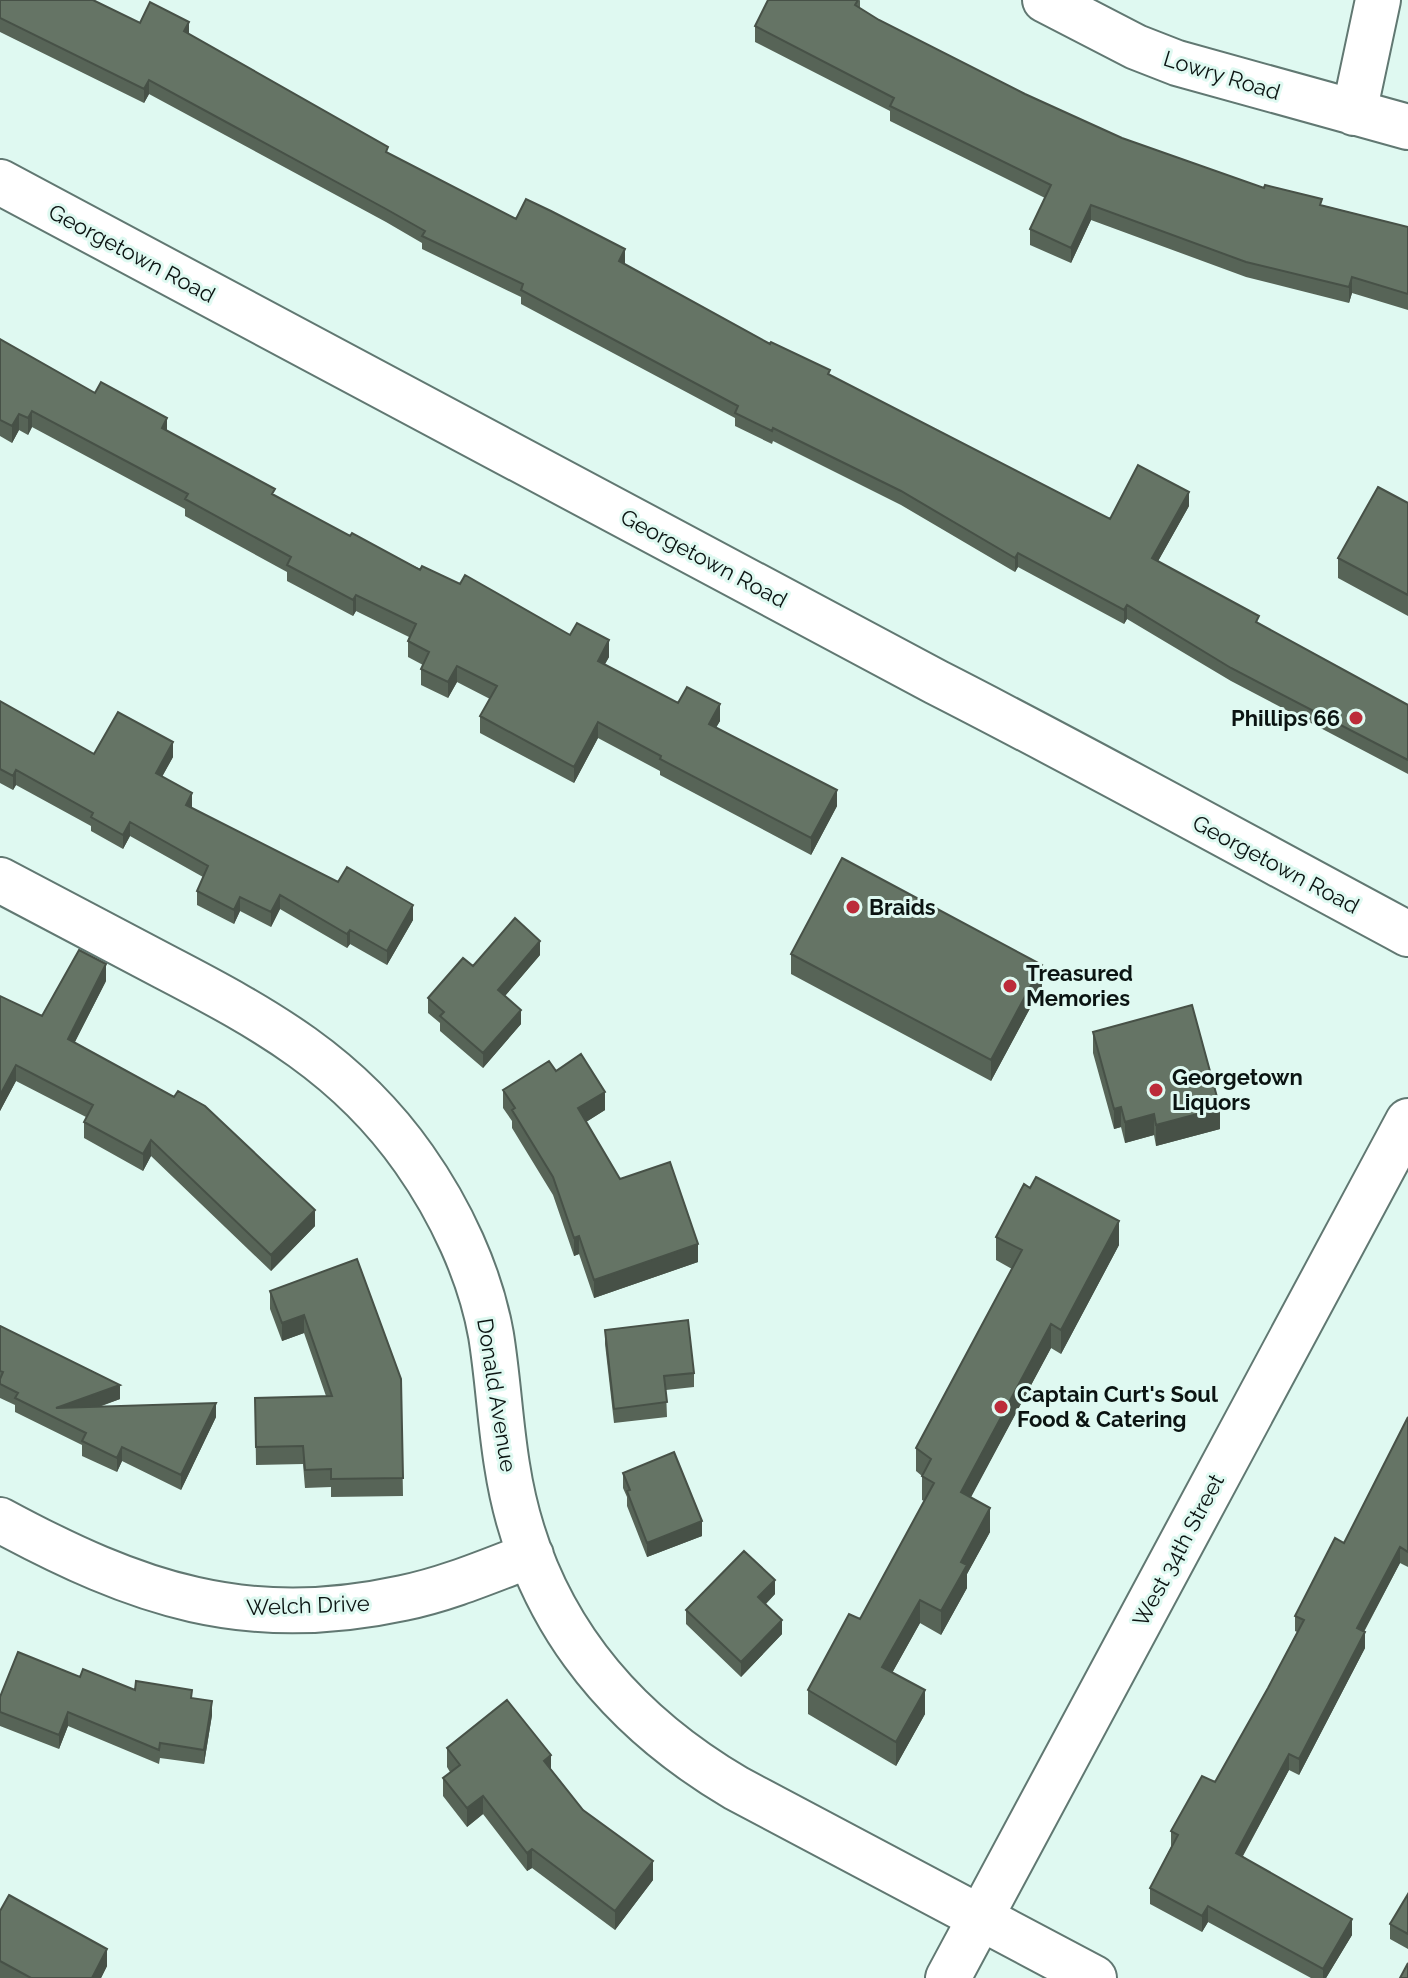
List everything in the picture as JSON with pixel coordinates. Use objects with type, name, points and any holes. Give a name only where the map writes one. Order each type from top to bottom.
[{"type":"street","name":"Lowry Road","points":[[1045,0],[1136,47],[1177,63],[1408,127]]},
{"type":"street","points":[[1354,113],[1378,0]]},
{"type":"street","name":"Georgetown Road","points":[[0,182],[936,682],[1078,754],[1168,806],[1408,934]]},
{"type":"street","name":"Donald Avenue","points":[[0,880],[253,1013],[299,1042],[346,1081],[403,1144],[439,1198],[481,1295],[492,1343],[507,1466],[531,1555],[566,1630],[603,1681],[670,1745],[736,1788],[980,1917]]},
{"type":"street","name":"West 34th Street","points":[[948,1978],[1408,1121]]},
{"type":"street","name":"Welch Drive","points":[[0,1520],[112,1577],[154,1591],[238,1608],[322,1609],[406,1598],[531,1555]]},
{"type":"street","points":[[980,1917],[1094,1978]]},
{"type":"building","points":[[0,0],[93,0],[140,23],[150,2],[189,22],[184,31],[388,147],[386,152],[516,219],[526,199],[551,211],[625,249],[619,261],[770,344],[830,370],[828,374],[1110,519],[1138,465],[1189,492],[1152,558],[1259,616],[1256,622],[1408,705],[1408,760],[1231,668],[1127,605],[1124,610],[1018,553],[1015,558],[901,491],[773,428],[772,431],[735,413],[738,406],[521,290],[523,284],[422,236],[425,231],[149,80],[144,89],[0,18]]},
{"type":"building","points":[[768,0],[858,0],[855,5],[879,20],[1025,94],[1122,138],[1264,188],[1265,185],[1322,199],[1320,205],[1408,227],[1408,294],[1352,277],[1349,287],[1246,262],[1091,205],[1071,248],[1030,229],[1051,185],[890,106],[894,98],[755,26]]},
{"type":"building","points":[[0,339],[95,393],[101,382],[167,418],[162,428],[275,489],[272,494],[350,536],[352,533],[420,570],[422,566],[460,584],[465,575],[570,635],[577,623],[609,640],[598,661],[678,703],[687,687],[720,704],[709,724],[837,790],[811,838],[660,759],[661,756],[598,722],[574,767],[480,716],[497,686],[457,666],[448,682],[421,669],[429,652],[408,641],[416,624],[356,595],[353,600],[287,565],[291,557],[185,499],[188,494],[32,411],[28,418],[19,414],[12,426],[0,420]]},
{"type":"building","points":[[1378,487],[1408,503],[1408,595],[1338,558]]},
{"type":"building","points":[[0,701],[94,754],[118,712],[173,742],[156,773],[192,793],[186,805],[338,882],[347,867],[413,905],[387,951],[350,930],[347,934],[280,895],[271,912],[240,897],[234,910],[197,891],[208,866],[130,822],[123,835],[91,817],[93,813],[16,770],[13,776],[0,769]]},
{"type":"building","points":[[842,858],[1042,965],[991,1060],[791,954]]},
{"type":"building","points":[[515,918],[540,941],[498,990],[521,1010],[483,1053],[440,1016],[444,1012],[428,998],[463,958],[473,966]]},
{"type":"building","points":[[79,950],[106,964],[68,1039],[174,1097],[178,1091],[205,1106],[315,1210],[271,1255],[151,1140],[143,1154],[84,1122],[93,1105],[16,1065],[0,1095],[0,996],[42,1016]]},
{"type":"building","name":"Georgetown Liquors","points":[[1192,1005],[1220,1108],[1156,1125],[1154,1114],[1125,1122],[1121,1107],[1114,1109],[1093,1032]]},
{"type":"building","points":[[581,1054],[605,1092],[578,1108],[620,1179],[670,1162],[698,1244],[594,1280],[579,1236],[574,1238],[553,1177],[503,1090],[549,1061],[556,1071]]},
{"type":"building","points":[[1036,1177],[1119,1221],[1061,1330],[1051,1324],[961,1492],[990,1508],[961,1562],[967,1565],[941,1611],[920,1600],[882,1667],[925,1690],[896,1742],[808,1690],[849,1614],[860,1619],[934,1483],[922,1476],[931,1459],[916,1448],[1022,1250],[996,1237],[1024,1184],[1030,1188]]},
{"type":"building","points":[[357,1259],[401,1379],[403,1478],[331,1479],[331,1469],[305,1470],[303,1446],[256,1447],[255,1398],[332,1396],[304,1315],[282,1323],[270,1291]]},
{"type":"building","points":[[688,1320],[694,1373],[664,1376],[667,1402],[614,1409],[605,1330]]},
{"type":"building","points":[[0,1326],[120,1385],[56,1408],[216,1403],[181,1475],[122,1447],[117,1458],[82,1441],[86,1433],[15,1398],[18,1393],[0,1384],[3,1372],[0,1371]]},
{"type":"building","points":[[1408,1417],[1408,1552],[1400,1547],[1357,1628],[1365,1632],[1299,1759],[1289,1754],[1236,1853],[1352,1919],[1323,1969],[1208,1906],[1202,1916],[1150,1888],[1178,1835],[1171,1831],[1202,1776],[1215,1782],[1304,1620],[1295,1616],[1335,1538],[1344,1543]]},
{"type":"building","points":[[674,1452],[702,1521],[647,1543],[623,1473]]},
{"type":"building","points":[[744,1551],[775,1580],[758,1597],[782,1620],[741,1662],[686,1610]]},
{"type":"building","points":[[18,1652],[80,1677],[83,1669],[135,1690],[136,1681],[192,1690],[191,1698],[212,1701],[204,1750],[160,1743],[159,1750],[68,1712],[59,1735],[0,1712],[0,1697]]},
{"type":"building","points":[[507,1700],[551,1755],[544,1761],[583,1810],[653,1861],[615,1911],[532,1849],[527,1853],[483,1796],[467,1808],[443,1778],[460,1765],[447,1748]]},
{"type":"building","points":[[1408,1894],[1408,1934],[1390,1924]]},
{"type":"building","points":[[9,1895],[107,1949],[92,1978],[31,1978],[0,1961],[0,1911]]},
{"type":"building","points":[[1408,1963],[1408,1978],[1400,1978]]},
{"type":"place","name":"Phillips 66","points":[[1356,718]]},
{"type":"place","name":"Braids","points":[[853,907]]},
{"type":"place","name":"Treasured Memories","points":[[1010,986]]},
{"type":"place","name":"Georgetown Liquors","points":[[1156,1090]]},
{"type":"place","name":"Captain Curt's Soul Food & Catering","points":[[1001,1407]]}]
